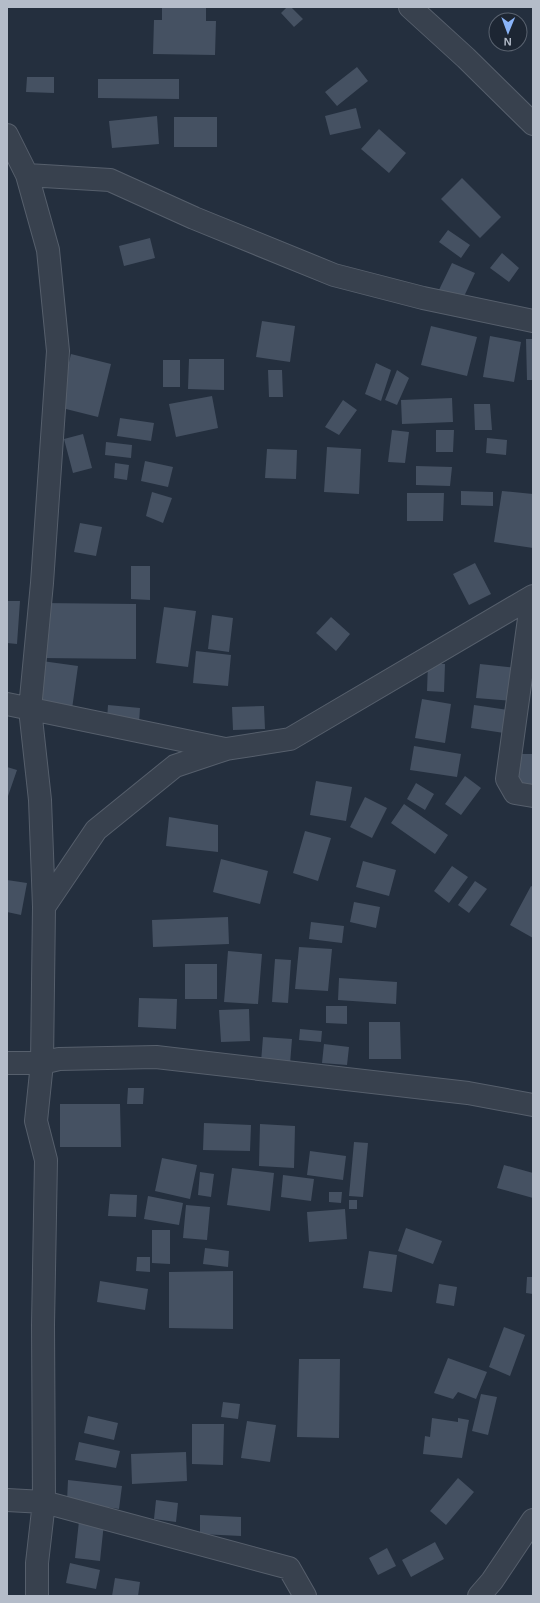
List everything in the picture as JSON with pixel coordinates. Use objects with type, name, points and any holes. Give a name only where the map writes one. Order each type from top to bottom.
[{"type":"street","points":[[410,7],[466,58],[533,124]]},
{"type":"street","points":[[7,135],[27,175],[48,250],[58,351],[42,583],[30,710],[40,800],[44,907],[42,1063],[36,1121],[46,1160],[43,1325],[44,1502],[37,1563],[37,1596]]},
{"type":"street","points":[[27,175],[110,180],[194,218],[334,275],[423,298],[533,321]]},
{"type":"street","points":[[44,907],[96,830],[175,766],[226,749],[290,739],[533,597]]},
{"type":"street","points":[[533,597],[507,779],[514,793],[533,796]]},
{"type":"street","points":[[7,704],[30,710],[226,749]]},
{"type":"street","points":[[7,1063],[42,1063],[59,1058],[156,1057],[460,1092],[533,1105]]},
{"type":"street","points":[[7,1500],[44,1502],[289,1568],[305,1596]]},
{"type":"street","points":[[480,1596],[492,1581],[533,1520]]},
{"type":"building","points":[[162,7],[206,7],[206,21],[216,21],[215,55],[153,54],[154,20],[162,20]]},
{"type":"building","points":[[287,7],[291,7],[303,19],[294,27],[281,13]]},
{"type":"building","points":[[357,67],[368,81],[337,106],[325,92]]},
{"type":"building","points":[[27,77],[54,77],[54,93],[26,92]]},
{"type":"building","points":[[98,79],[179,79],[179,99],[98,98]]},
{"type":"building","points":[[356,108],[361,128],[330,135],[325,116]]},
{"type":"building","points":[[157,116],[159,144],[112,148],[109,121]]},
{"type":"building","points":[[174,117],[217,117],[217,147],[174,147]]},
{"type":"building","points":[[379,129],[406,153],[389,173],[361,149]]},
{"type":"building","points":[[462,178],[501,217],[480,238],[441,199]]},
{"type":"building","points":[[448,230],[470,245],[461,258],[439,242]]},
{"type":"building","points":[[150,238],[155,258],[124,266],[119,246]]},
{"type":"building","points":[[502,253],[519,268],[509,282],[490,268]]},
{"type":"building","points":[[452,263],[475,273],[460,305],[437,294]]},
{"type":"building","points":[[262,321],[295,326],[290,362],[256,357]]},
{"type":"building","points":[[431,326],[477,337],[467,376],[421,365]]},
{"type":"building","points":[[490,336],[521,342],[514,382],[483,377]]},
{"type":"building","points":[[526,339],[533,339],[533,380],[527,380]]},
{"type":"building","points":[[71,354],[111,364],[98,417],[58,407]]},
{"type":"building","points":[[189,359],[224,359],[224,390],[188,389]]},
{"type":"building","points":[[163,360],[180,360],[180,387],[163,387]]},
{"type":"building","points":[[376,363],[391,370],[381,401],[365,394]]},
{"type":"building","points":[[268,370],[282,370],[283,397],[269,397]]},
{"type":"building","points":[[397,370],[409,378],[397,405],[385,400]]},
{"type":"building","points":[[212,396],[218,428],[176,437],[169,404]]},
{"type":"building","points":[[452,398],[453,422],[402,424],[401,400]]},
{"type":"building","points":[[343,400],[357,410],[339,435],[325,427]]},
{"type":"building","points":[[474,404],[490,404],[492,430],[475,430]]},
{"type":"building","points":[[120,418],[154,423],[151,441],[117,436]]},
{"type":"building","points":[[392,430],[409,432],[405,463],[388,462]]},
{"type":"building","points":[[436,430],[454,430],[453,452],[436,452]]},
{"type":"building","points":[[83,434],[92,468],[73,473],[64,439]]},
{"type":"building","points":[[487,438],[507,440],[506,455],[486,453]]},
{"type":"building","points":[[106,442],[132,445],[131,458],[105,455]]},
{"type":"building","points":[[327,447],[361,449],[359,494],[324,492]]},
{"type":"building","points":[[267,449],[297,450],[296,479],[265,478]]},
{"type":"building","points":[[145,461],[173,467],[168,487],[141,481]]},
{"type":"building","points":[[115,463],[129,465],[127,480],[114,478]]},
{"type":"building","points":[[416,466],[452,467],[450,486],[416,485]]},
{"type":"building","points":[[461,491],[493,492],[493,506],[461,505]]},
{"type":"building","points":[[502,491],[533,494],[533,548],[494,542]]},
{"type":"building","points":[[152,492],[172,498],[163,523],[146,516]]},
{"type":"building","points":[[407,493],[444,493],[443,521],[407,521]]},
{"type":"building","points":[[80,523],[102,527],[96,556],[74,552]]},
{"type":"building","points":[[475,563],[491,594],[469,605],[453,574]]},
{"type":"building","points":[[131,566],[150,566],[150,600],[131,599]]},
{"type":"building","points":[[7,601],[20,601],[17,644],[7,643]]},
{"type":"building","points":[[42,603],[136,604],[136,659],[41,658]]},
{"type":"building","points":[[164,607],[196,611],[188,667],[156,663]]},
{"type":"building","points":[[212,615],[233,618],[229,652],[208,649]]},
{"type":"building","points":[[331,617],[350,634],[336,651],[316,633]]},
{"type":"building","points":[[196,651],[231,655],[228,686],[193,683]]},
{"type":"building","points":[[42,661],[78,666],[72,709],[36,704]]},
{"type":"building","points":[[428,663],[445,664],[444,692],[427,691]]},
{"type":"building","points":[[480,664],[518,668],[514,701],[476,698]]},
{"type":"building","points":[[422,699],[451,704],[445,743],[415,738]]},
{"type":"building","points":[[108,705],[140,708],[139,723],[107,720]]},
{"type":"building","points":[[474,705],[508,710],[504,733],[471,728]]},
{"type":"building","points":[[264,706],[265,729],[233,730],[232,707]]},
{"type":"building","points":[[414,746],[461,754],[457,777],[410,770]]},
{"type":"building","points":[[516,754],[533,754],[533,785],[515,784]]},
{"type":"building","points":[[7,767],[17,770],[7,799]]},
{"type":"building","points":[[465,776],[481,788],[461,815],[445,804]]},
{"type":"building","points":[[316,781],[352,787],[346,821],[310,815]]},
{"type":"building","points":[[416,783],[434,794],[425,810],[407,799]]},
{"type":"building","points":[[365,797],[387,808],[372,838],[350,827]]},
{"type":"building","points":[[404,804],[448,835],[435,854],[391,823]]},
{"type":"building","points":[[169,817],[218,825],[218,852],[166,846]]},
{"type":"building","points":[[305,831],[331,838],[318,881],[293,873]]},
{"type":"building","points":[[221,859],[268,871],[260,904],[213,892]]},
{"type":"building","points":[[363,861],[396,870],[389,896],[356,887]]},
{"type":"building","points":[[452,866],[468,877],[449,903],[434,891]]},
{"type":"building","points":[[7,880],[27,883],[21,915],[7,912]]},
{"type":"building","points":[[475,881],[487,889],[469,913],[458,905]]},
{"type":"building","points":[[531,886],[533,887],[533,938],[510,925]]},
{"type":"building","points":[[354,902],[380,907],[376,928],[350,922]]},
{"type":"building","points":[[228,917],[229,944],[153,947],[152,920]]},
{"type":"building","points":[[311,922],[344,926],[342,943],[309,939]]},
{"type":"building","points":[[299,947],[332,949],[328,991],[295,989]]},
{"type":"building","points":[[228,951],[262,954],[258,1004],[224,1002]]},
{"type":"building","points":[[275,959],[291,960],[288,1003],[272,1002]]},
{"type":"building","points":[[185,964],[217,964],[217,999],[185,999]]},
{"type":"building","points":[[339,978],[397,982],[396,1004],[338,1000]]},
{"type":"building","points":[[139,998],[177,999],[176,1029],[138,1027]]},
{"type":"building","points":[[326,1006],[347,1006],[347,1024],[326,1023]]},
{"type":"building","points":[[249,1009],[250,1041],[221,1042],[219,1010]]},
{"type":"building","points":[[369,1022],[400,1022],[401,1059],[369,1059]]},
{"type":"building","points":[[300,1029],[322,1031],[321,1042],[299,1040]]},
{"type":"building","points":[[263,1037],[292,1039],[290,1064],[261,1062]]},
{"type":"building","points":[[324,1044],[349,1047],[347,1065],[322,1063]]},
{"type":"building","points":[[128,1088],[144,1088],[143,1104],[127,1104]]},
{"type":"building","points":[[60,1104],[120,1104],[121,1147],[60,1147]]},
{"type":"building","points":[[204,1123],[251,1125],[250,1151],[203,1150]]},
{"type":"building","points":[[260,1124],[295,1126],[294,1168],[259,1166]]},
{"type":"building","points":[[354,1142],[368,1143],[363,1197],[349,1196]]},
{"type":"building","points":[[310,1151],[346,1156],[343,1180],[307,1175]]},
{"type":"building","points":[[162,1158],[197,1165],[190,1199],[155,1191]]},
{"type":"building","points":[[504,1165],[533,1173],[533,1198],[497,1188]]},
{"type":"building","points":[[232,1168],[274,1173],[270,1211],[227,1205]]},
{"type":"building","points":[[200,1172],[214,1174],[211,1197],[198,1195]]},
{"type":"building","points":[[283,1175],[314,1179],[311,1201],[281,1197]]},
{"type":"building","points":[[329,1192],[342,1192],[341,1203],[329,1202]]},
{"type":"building","points":[[110,1194],[137,1195],[136,1217],[108,1216]]},
{"type":"building","points":[[148,1196],[183,1203],[179,1225],[144,1219]]},
{"type":"building","points":[[349,1200],[357,1200],[357,1209],[349,1209]]},
{"type":"building","points":[[186,1205],[210,1207],[207,1240],[183,1238]]},
{"type":"building","points":[[345,1209],[347,1239],[309,1242],[307,1212]]},
{"type":"building","points":[[406,1228],[442,1241],[433,1264],[398,1251]]},
{"type":"building","points":[[152,1230],[170,1230],[170,1264],[152,1263]]},
{"type":"building","points":[[205,1248],[229,1251],[228,1267],[203,1264]]},
{"type":"building","points":[[369,1251],[397,1255],[392,1292],[363,1288]]},
{"type":"building","points":[[137,1257],[150,1257],[150,1272],[136,1271]]},
{"type":"building","points":[[233,1271],[233,1329],[169,1328],[169,1272]]},
{"type":"building","points":[[527,1277],[533,1277],[533,1294],[526,1293]]},
{"type":"building","points":[[100,1281],[148,1289],[145,1310],[97,1302]]},
{"type":"building","points":[[439,1284],[457,1287],[454,1306],[436,1303]]},
{"type":"building","points":[[504,1327],[525,1335],[510,1376],[489,1367]]},
{"type":"building","points":[[448,1358],[487,1372],[476,1399],[458,1392],[453,1399],[434,1393]]},
{"type":"building","points":[[299,1359],[340,1359],[339,1438],[297,1437]]},
{"type":"building","points":[[481,1394],[497,1397],[488,1435],[472,1431]]},
{"type":"building","points":[[223,1402],[240,1404],[238,1419],[221,1417]]},
{"type":"building","points":[[88,1416],[118,1423],[114,1440],[84,1433]]},
{"type":"building","points":[[432,1418],[458,1422],[458,1418],[469,1420],[462,1458],[423,1454],[425,1436],[430,1437]]},
{"type":"building","points":[[247,1421],[276,1425],[270,1462],[241,1458]]},
{"type":"building","points":[[192,1424],[224,1424],[223,1465],[192,1464]]},
{"type":"building","points":[[79,1442],[120,1451],[116,1468],[75,1460]]},
{"type":"building","points":[[186,1452],[187,1481],[132,1484],[131,1454]]},
{"type":"building","points":[[458,1478],[474,1492],[446,1525],[430,1511]]},
{"type":"building","points":[[68,1480],[122,1486],[119,1509],[67,1501]]},
{"type":"building","points":[[156,1500],[178,1503],[176,1522],[154,1519]]},
{"type":"building","points":[[200,1515],[241,1517],[241,1536],[200,1534]]},
{"type":"building","points":[[79,1521],[104,1523],[100,1561],[75,1558]]},
{"type":"building","points":[[435,1542],[444,1559],[411,1577],[402,1560]]},
{"type":"building","points":[[387,1548],[396,1566],[378,1575],[369,1558]]},
{"type":"building","points":[[70,1563],[100,1570],[96,1589],[66,1583]]},
{"type":"building","points":[[115,1578],[140,1582],[138,1596],[112,1596]]}]
